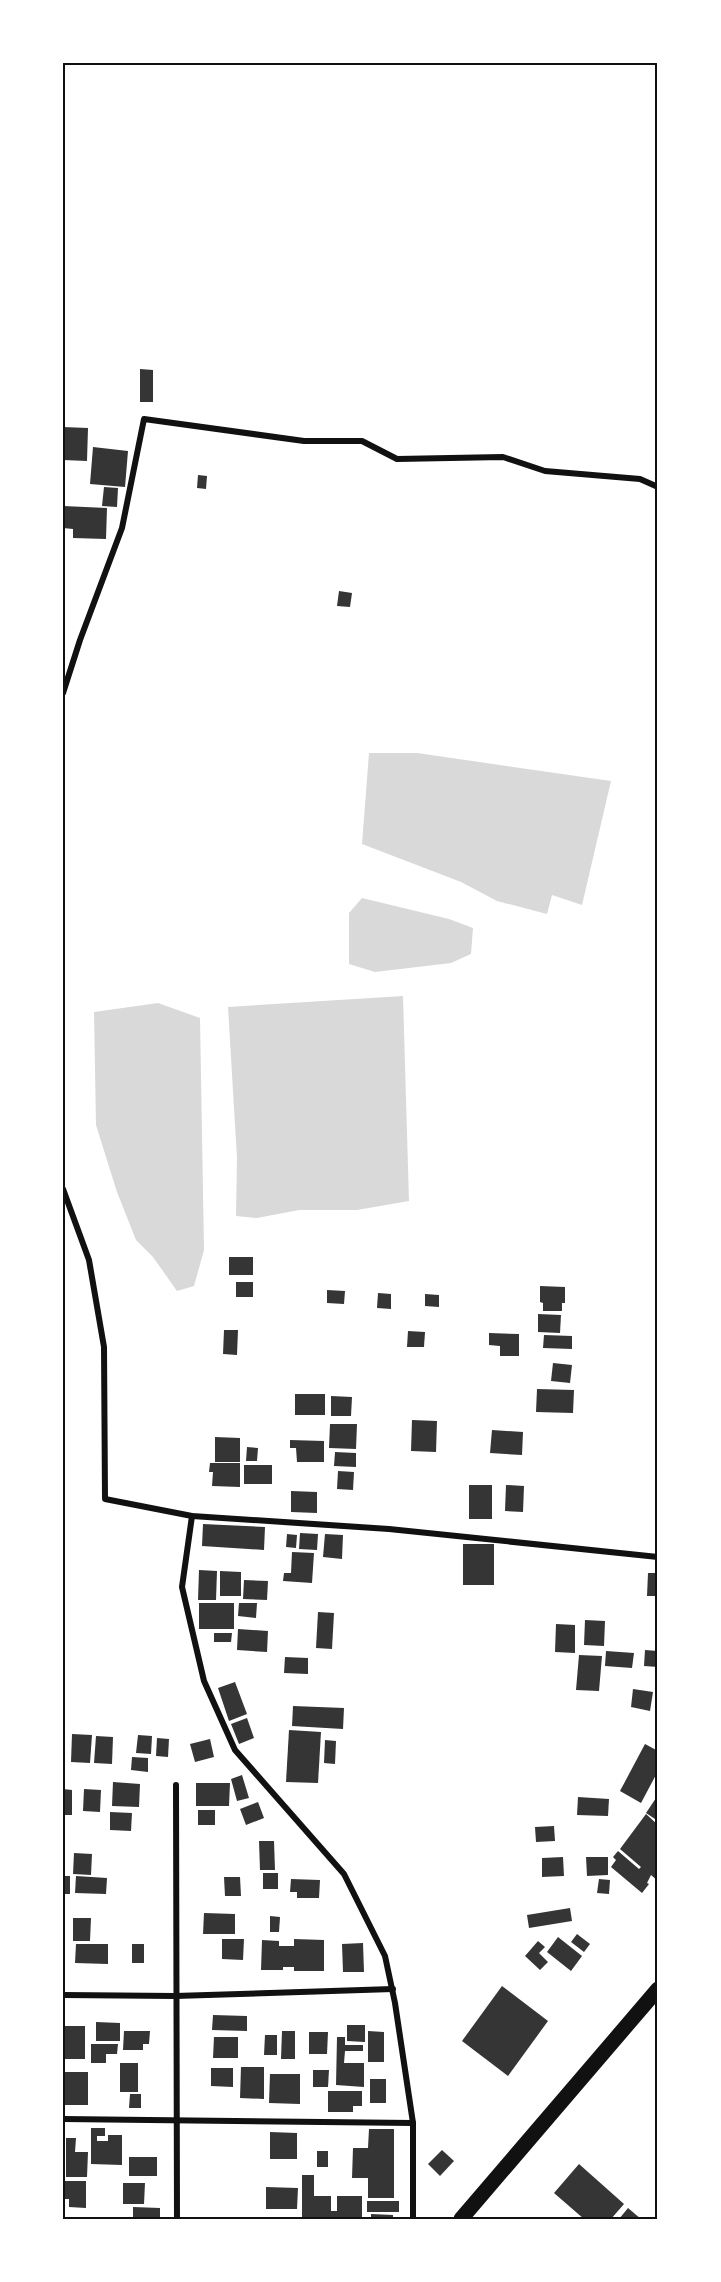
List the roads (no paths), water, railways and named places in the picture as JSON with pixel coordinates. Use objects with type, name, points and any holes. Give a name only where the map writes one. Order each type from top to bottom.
[{"type":"highway","points":[[462,2219],[656,1995]]},
{"type":"street","points":[[63,693],[80,640],[122,528],[144,419],[304,441],[362,441],[397,459],[503,457],[545,471],[640,479],[658,487]]},
{"type":"street","points":[[63,1190],[89,1260],[104,1347],[105,1499],[192,1516],[389,1529],[658,1557]]},
{"type":"street","points":[[192,1516],[182,1587],[204,1681],[235,1750],[344,1875],[385,1956],[393,1989],[412,2123],[412,2219]]},
{"type":"street","points":[[176,1785],[177,2219]]},
{"type":"street","points":[[63,1995],[175,1996],[393,1989]]},
{"type":"street","points":[[63,2119],[412,2123]]}]
